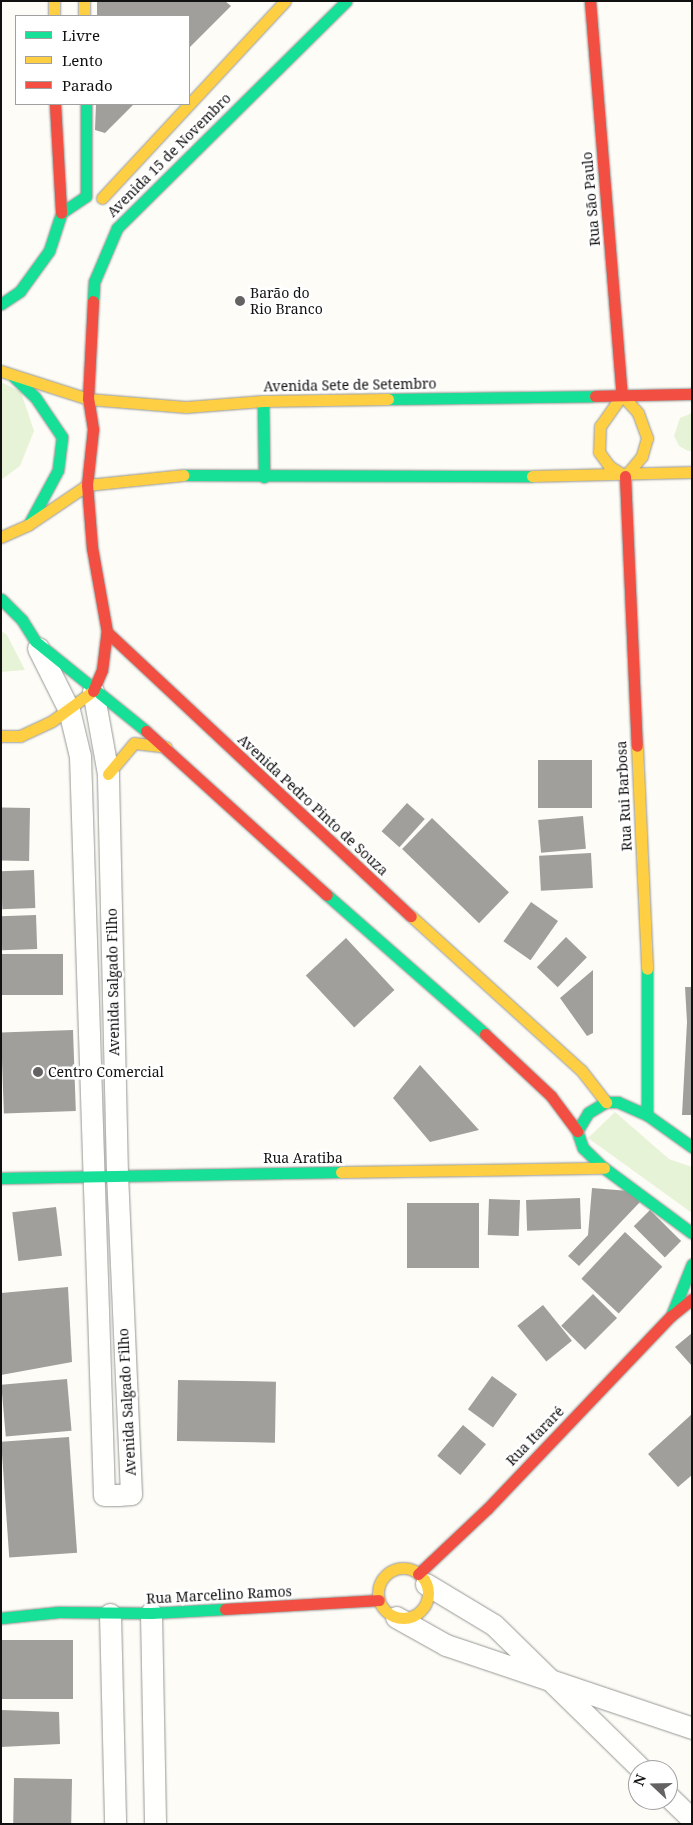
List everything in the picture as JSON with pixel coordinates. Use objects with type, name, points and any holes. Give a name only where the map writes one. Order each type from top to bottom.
[{"type":"main road","points":[[54,1],[54,15]]},
{"type":"main road","points":[[84,1],[84,15]]},
{"type":"main road","name":"Avenida 15 de Novembro","points":[[190,103],[285,1]]},
{"type":"main road","name":"Avenida 15 de Novembro","points":[[88,485],[93,429],[88,399],[94,282],[114,219],[346,1]]},
{"type":"main road","name":"Rua São Paulo","points":[[590,1],[622,395]]},
{"type":"main road","points":[[1,304],[20,291],[49,251],[61,212],[56,105]]},
{"type":"main road","points":[[86,105],[86,196]]},
{"type":"main road","name":"Avenida 15 de Novembro","points":[[102,198],[188,105]]},
{"type":"main road","points":[[61,212],[86,196],[102,198],[114,219]]},
{"type":"main road","name":"Avenida Sete de Setembro","points":[[1,371],[88,399],[186,407],[263,401],[692,394]]},
{"type":"main road","points":[[13,376],[35,397],[62,437],[58,470],[28,525]]},
{"type":"main road","points":[[622,395],[638,413],[647,438],[642,456],[624,476],[608,466],[599,452],[600,426],[608,411],[622,395]]},
{"type":"main road","points":[[263,401],[264,477]]},
{"type":"main road","points":[[1,537],[28,525],[88,485],[186,475],[264,477],[624,476],[692,472]]},
{"type":"main road","name":"Rua Rui Barbosa","points":[[624,476],[649,1024],[647,1115]]},
{"type":"main road","points":[[88,485],[92,548],[107,632]]},
{"type":"main road","points":[[1,599],[22,620],[35,641],[93,691],[166,747],[332,900],[520,1064],[551,1096],[577,1130],[583,1148],[604,1168],[692,1233]]},
{"type":"main road","name":"Avenida Salgado Filho","points":[[93,691],[103,663],[107,632]]},
{"type":"main road","name":"Avenida Pedro Pinto de Souza","points":[[107,632],[359,876],[581,1070],[606,1102]]},
{"type":"main road","points":[[1,736],[20,736],[69,710],[93,691]]},
{"type":"main road","points":[[108,774],[134,743],[166,747]]},
{"type":"main road","points":[[332,900],[344,889]]},
{"type":"main road","points":[[577,1130],[588,1113],[606,1102],[618,1102],[647,1115],[692,1147]]},
{"type":"main road","name":"Rua Aratiba","points":[[1,1178],[93,1174],[604,1168]]},
{"type":"main road","name":"Rua Itararé","points":[[671,1316],[692,1264]]},
{"type":"main road","name":"Rua Itararé","points":[[422,1579],[671,1316],[692,1299]]},
{"type":"main road","points":[[405,1569],[422,1579],[428,1592],[424,1607],[411,1617],[396,1617],[388,1614],[379,1600],[380,1584],[391,1572],[405,1569]]},
{"type":"main road","name":"Rua Marcelino Ramos","points":[[1,1618],[59,1612],[151,1614],[379,1600]]},
{"type":"main road","name":"Rua Marcelino Ramos","points":[[21,1604],[59,1612]]},
{"type":"street","name":"Avenida Salgado Filho","points":[[35,641],[69,710],[80,756],[104,1495],[118,1495],[132,1494],[117,1174],[108,774],[93,691]]},
{"type":"street","points":[[422,1579],[494,1625],[554,1682],[587,1719],[631,1760]]},
{"type":"street","points":[[110,1614],[115,1824]]},
{"type":"street","points":[[151,1614],[155,1824]]},
{"type":"street","points":[[396,1617],[446,1645],[692,1728]]},
{"type":"street","points":[[678,1806],[692,1819]]},
{"type":"green space","points":[[1,382],[21,392],[34,431],[20,466],[1,480]]},
{"type":"green space","points":[[692,413],[692,451],[688,451],[679,446],[674,436],[680,418]]},
{"type":"green space","points":[[1,631],[7,635],[25,670],[1,672]]},
{"type":"green space","points":[[615,1112],[669,1159],[692,1167],[692,1213],[588,1138]]},
{"type":"building","points":[[97,1],[225,1],[231,6],[190,47],[190,15],[97,15]]},
{"type":"building","points":[[96,105],[133,105],[105,133],[95,130]]},
{"type":"building","points":[[538,760],[592,760],[592,808],[538,808]]},
{"type":"building","points":[[407,803],[425,819],[399,847],[382,831]]},
{"type":"building","points":[[1,807],[30,808],[29,861],[1,861]]},
{"type":"building","points":[[583,816],[586,849],[541,853],[538,820]]},
{"type":"building","points":[[432,818],[509,892],[479,923],[402,849]]},
{"type":"building","points":[[591,853],[593,888],[541,891],[539,856]]},
{"type":"building","points":[[34,870],[35,908],[2,909],[1,871]]},
{"type":"building","points":[[531,902],[558,921],[531,960],[503,941]]},
{"type":"building","points":[[36,915],[37,949],[2,950],[1,916]]},
{"type":"building","points":[[566,937],[587,957],[558,987],[537,967]]},
{"type":"building","points":[[346,938],[394,990],[354,1027],[306,976]]},
{"type":"building","points":[[1,954],[63,954],[63,995],[1,995]]},
{"type":"building","points":[[593,970],[593,1033],[587,1036],[560,998]]},
{"type":"building","points":[[685,987],[692,987],[692,1115],[682,1115],[687,1022]]},
{"type":"building","name":"Centro Comercial","points":[[73,1030],[76,1111],[4,1113],[1,1033]]},
{"type":"building","points":[[420,1065],[479,1130],[430,1142],[393,1098]]},
{"type":"building","points":[[592,1188],[629,1191],[640,1202],[579,1266],[568,1256],[588,1235]]},
{"type":"building","points":[[580,1198],[581,1229],[527,1231],[526,1200]]},
{"type":"building","points":[[489,1199],[520,1200],[519,1236],[488,1235]]},
{"type":"building","points":[[407,1203],[479,1203],[479,1268],[407,1268]]},
{"type":"building","points":[[56,1207],[62,1256],[18,1261],[12,1212]]},
{"type":"building","points":[[650,1210],[681,1241],[665,1257],[634,1226]]},
{"type":"building","points":[[625,1232],[662,1267],[619,1314],[581,1279]]},
{"type":"building","points":[[68,1287],[72,1362],[1,1375],[1,1293]]},
{"type":"building","points":[[593,1294],[617,1318],[585,1350],[561,1326]]},
{"type":"building","points":[[543,1305],[572,1341],[546,1362],[517,1326]]},
{"type":"building","points":[[692,1333],[692,1366],[675,1347]]},
{"type":"building","points":[[492,1376],[517,1394],[493,1427],[468,1409]]},
{"type":"building","points":[[67,1379],[72,1431],[6,1437],[1,1385]]},
{"type":"building","points":[[178,1380],[276,1382],[275,1443],[177,1441]]},
{"type":"building","points":[[692,1414],[692,1475],[678,1487],[648,1454]]},
{"type":"building","points":[[463,1425],[486,1444],[460,1475],[437,1456]]},
{"type":"building","points":[[69,1437],[77,1553],[9,1557],[1,1442]]},
{"type":"building","points":[[1,1640],[73,1640],[73,1699],[1,1699]]},
{"type":"building","points":[[1,1710],[59,1712],[60,1744],[1,1747]]},
{"type":"building","points":[[14,1778],[72,1779],[71,1824],[13,1823]]},
{"type":"traffic: fast","points":[[93,301],[94,282],[117,228],[346,1]]},
{"type":"traffic: fast","points":[[86,105],[86,196]]},
{"type":"traffic: fast","points":[[1,304],[20,291],[49,251],[61,213],[86,196]]},
{"type":"traffic: fast","points":[[14,377],[35,397],[62,437],[58,470],[30,522]]},
{"type":"traffic: fast","points":[[388,399],[595,396]]},
{"type":"traffic: fast","points":[[263,401],[264,477]]},
{"type":"traffic: fast","points":[[183,475],[532,476]]},
{"type":"traffic: fast","points":[[1,599],[22,620],[35,641],[146,731]]},
{"type":"traffic: fast","points":[[327,895],[485,1034]]},
{"type":"traffic: fast","points":[[647,969],[647,1115]]},
{"type":"traffic: fast","points":[[692,1147],[647,1115],[618,1102],[606,1102],[588,1113],[577,1131],[583,1148],[604,1168],[692,1233]]},
{"type":"traffic: fast","points":[[1,1178],[341,1172]]},
{"type":"traffic: fast","points":[[671,1316],[692,1264]]},
{"type":"traffic: fast","points":[[1,1618],[59,1612],[151,1613],[225,1609]]},
{"type":"traffic: slow","points":[[54,1],[54,15]]},
{"type":"traffic: slow","points":[[84,1],[84,15]]},
{"type":"traffic: slow","points":[[190,103],[285,1]]},
{"type":"traffic: slow","points":[[102,198],[188,105]]},
{"type":"traffic: slow","points":[[1,371],[88,399],[186,407],[263,401],[388,399]]},
{"type":"traffic: slow","points":[[622,395],[600,426],[599,452],[609,466],[625,476]]},
{"type":"traffic: slow","points":[[622,395],[638,413],[647,438],[642,456],[625,476]]},
{"type":"traffic: slow","points":[[532,476],[692,472]]},
{"type":"traffic: slow","points":[[1,537],[28,525],[87,485],[183,475]]},
{"type":"traffic: slow","points":[[1,736],[20,736],[52,721],[93,691]]},
{"type":"traffic: slow","points":[[108,774],[134,743],[166,747]]},
{"type":"traffic: slow","points":[[637,746],[647,969]]},
{"type":"traffic: slow","points":[[411,916],[581,1070],[606,1102]]},
{"type":"traffic: slow","points":[[341,1172],[604,1168]]},
{"type":"traffic: slow","points":[[403,1568],[412,1570],[423,1579],[428,1593],[426,1602],[417,1613],[403,1618],[394,1616],[383,1607],[378,1593],[380,1584],[389,1573],[403,1568]]},
{"type":"traffic: jam","points":[[590,1],[622,395]]},
{"type":"traffic: jam","points":[[55,105],[61,213]]},
{"type":"traffic: jam","points":[[93,301],[88,399],[93,429],[87,485],[92,548],[107,632],[102,670],[93,691]]},
{"type":"traffic: jam","points":[[595,396],[692,394]]},
{"type":"traffic: jam","points":[[625,476],[637,746]]},
{"type":"traffic: jam","points":[[107,632],[411,916]]},
{"type":"traffic: jam","points":[[146,731],[327,895]]},
{"type":"traffic: jam","points":[[485,1034],[551,1096],[577,1131]]},
{"type":"traffic: jam","points":[[418,1574],[487,1509],[671,1316],[692,1299]]},
{"type":"traffic: jam","points":[[225,1609],[379,1600]]},
{"type":"place","name":"Barão do Rio Branco","points":[[240,301]]},
{"type":"place","name":"Centro Comercial","points":[[38,1072]]}]
